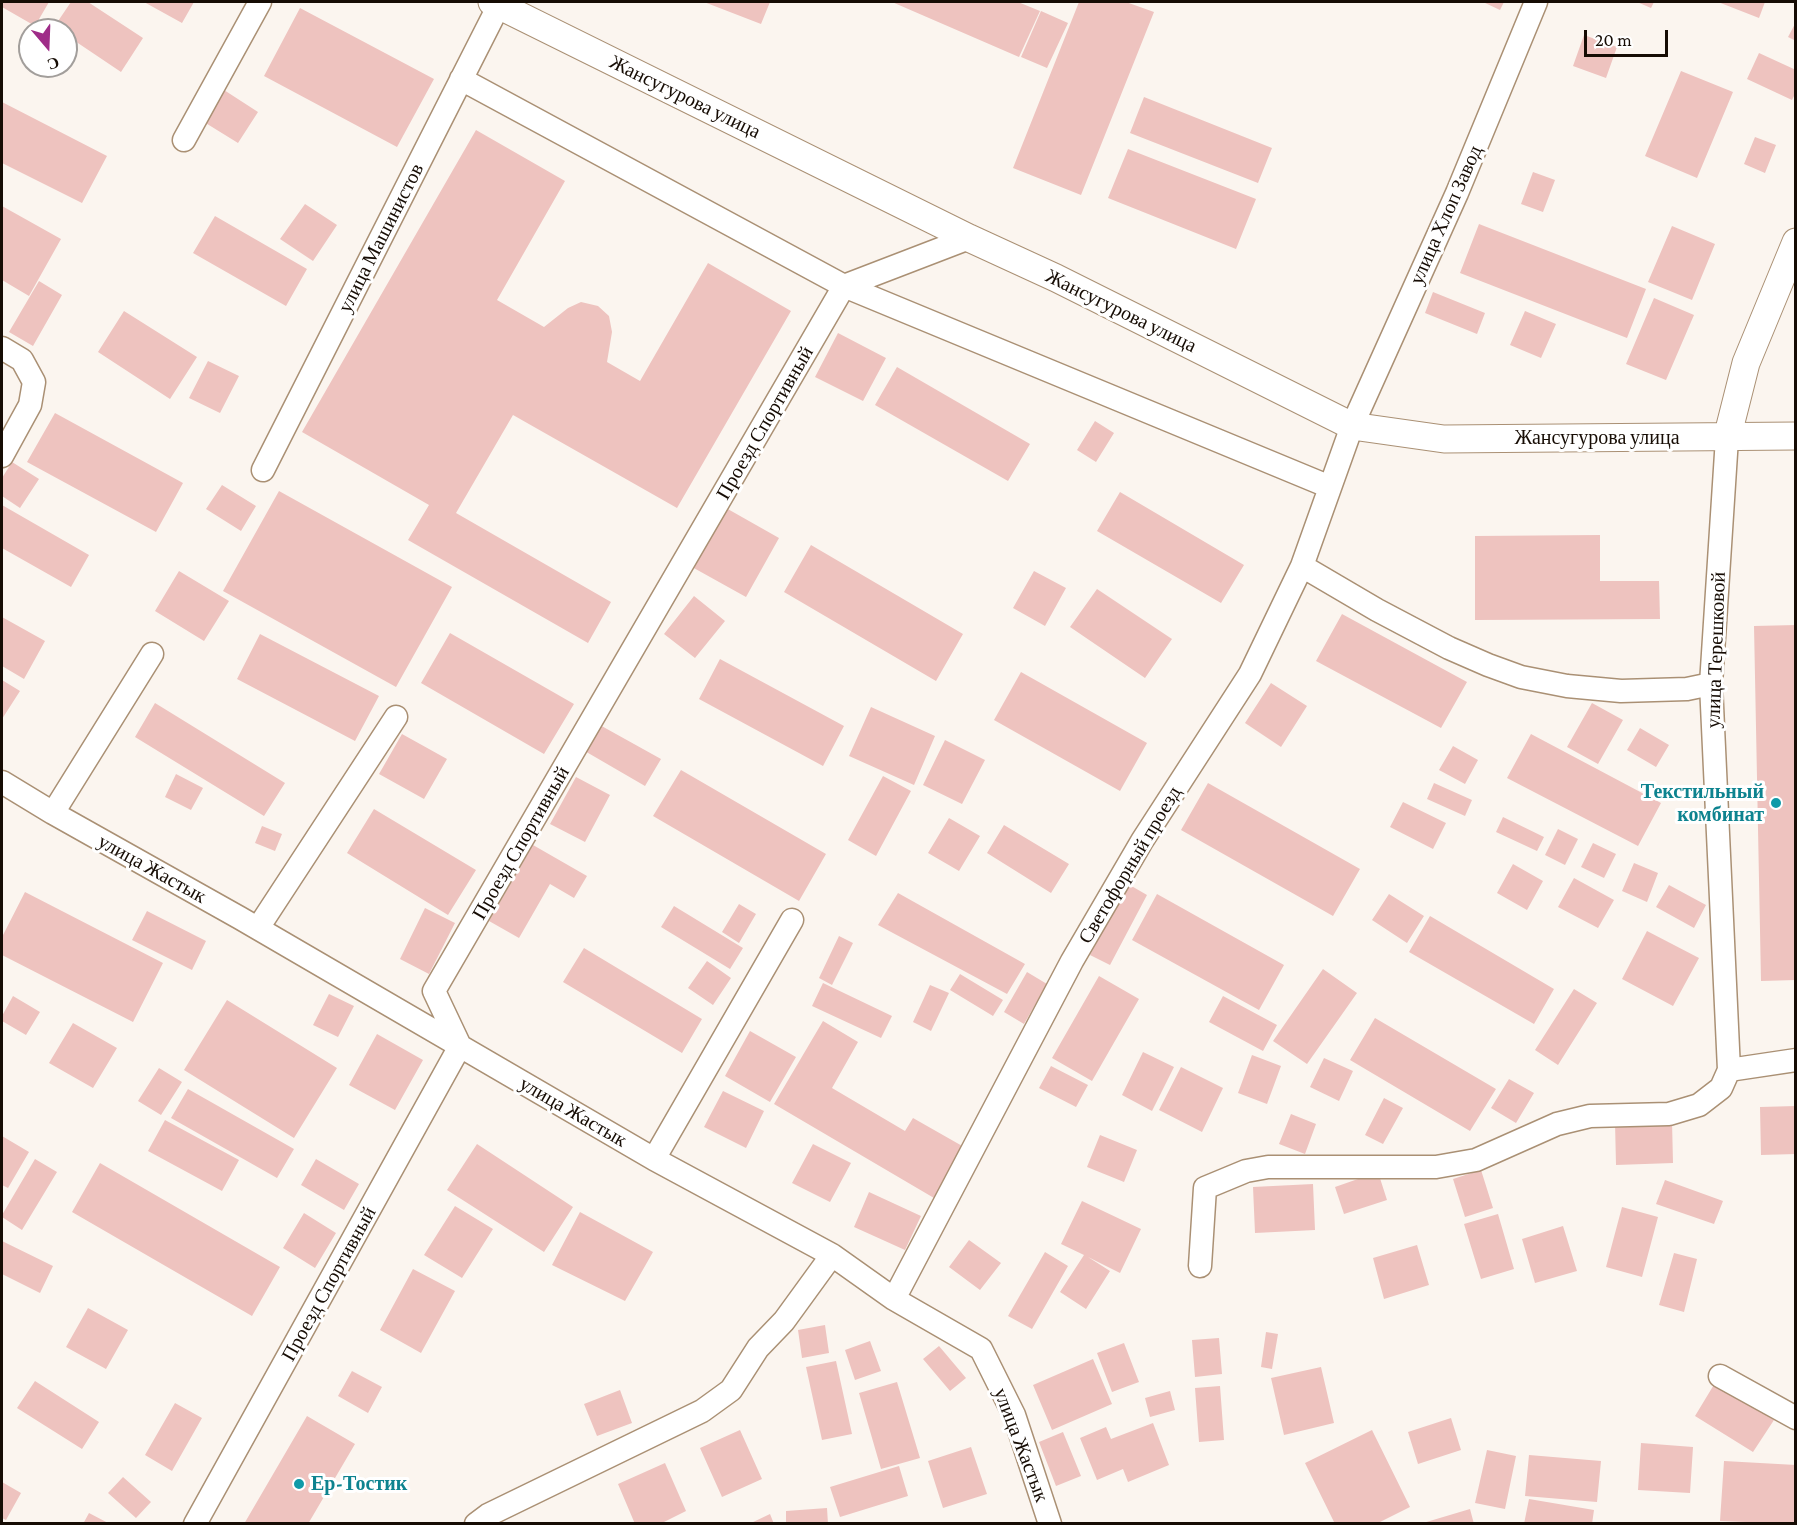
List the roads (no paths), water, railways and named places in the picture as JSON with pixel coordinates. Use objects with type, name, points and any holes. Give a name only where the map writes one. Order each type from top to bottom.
[{"type":"street","points":[[184,140],[260,2]]},
{"type":"street","name":"улица Хлоп Завод","points":[[1352,426],[1457,193],[1536,2]]},
{"type":"street","name":"Жансугурова улица","points":[[495,3],[1352,426],[1444,439],[1796,436]]},
{"type":"street","name":"улица Машинистов","points":[[262,470],[461,79],[495,3]]},
{"type":"street","points":[[461,79],[844,286],[1330,488]]},
{"type":"street","points":[[844,286],[969,237]]},
{"type":"street","name":"улица Терешковой","points":[[1729,1070],[1711,684],[1727,438],[1746,363],[1796,242]]},
{"type":"street","name":"Проезд Спортивный","points":[[195,1524],[460,1046],[434,991],[844,286]]},
{"type":"street","points":[[2,348],[22,360],[34,382],[30,405],[2,456]]},
{"type":"street","name":"Светофорный проезд","points":[[894,1299],[1072,961],[1142,841],[1250,674],[1302,566],[1352,426]]},
{"type":"street","points":[[1302,566],[1377,610],[1449,648],[1521,677],[1567,686],[1621,691],[1687,689],[1711,684]]},
{"type":"street","points":[[53,813],[152,654]]},
{"type":"street","points":[[258,928],[396,717]]},
{"type":"street","name":"улица Жастык","points":[[2,782],[654,1159],[832,1255],[894,1299],[981,1349],[1014,1415],[1050,1524]]},
{"type":"street","points":[[654,1159],[792,920]]},
{"type":"street","points":[[1200,1266],[1205,1188],[1246,1171],[1268,1167],[1436,1167],[1476,1161],[1557,1124],[1590,1116],[1669,1114],[1700,1105],[1721,1088],[1729,1070],[1796,1060]]},
{"type":"street","points":[[476,1524],[488,1515],[702,1411],[731,1390],[758,1348],[784,1321],[832,1255]]},
{"type":"street","points":[[1720,1376],[1796,1418]]},
{"type":"place","name":"Текстильный комбинат","points":[[1776,803]]},
{"type":"place","name":"Ер-Тостик","points":[[299,1484]]}]
